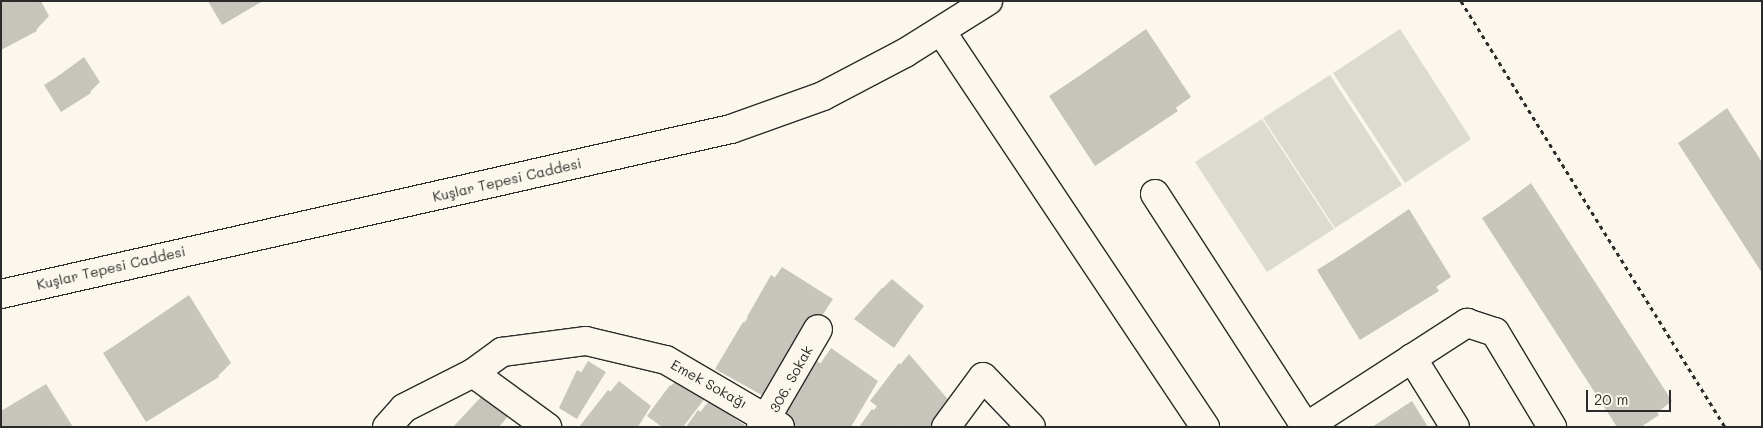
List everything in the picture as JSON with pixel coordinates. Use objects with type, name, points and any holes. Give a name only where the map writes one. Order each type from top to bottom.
[{"type":"street","name":"Kuşlar Tepesi Caddesi","points":[[1,294],[731,129],[823,96],[941,30],[988,1]]},
{"type":"street","points":[[941,30],[1206,427]]},
{"type":"street","points":[[1155,194],[1306,427],[1467,323],[1495,332],[1552,427]]},
{"type":"street","name":"306. Sokak","points":[[770,424],[818,329]]},
{"type":"street","name":"Emek Sokağı","points":[[387,427],[404,408],[473,373],[502,352],[586,341],[666,360],[770,424]]},
{"type":"street","points":[[1412,358],[1455,427]]},
{"type":"street","points":[[473,373],[547,427]]},
{"type":"street","points":[[946,427],[982,377],[1031,427]]},
{"type":"path","points":[[1461,1],[1725,427]]},
{"type":"shaded area","points":[[1400,29],[1471,139],[1405,183],[1333,73]]},
{"type":"shaded area","points":[[1330,75],[1402,185],[1335,228],[1263,118]]},
{"type":"shaded area","points":[[1262,119],[1334,229],[1267,272],[1195,162]]},
{"type":"building","points":[[1,1],[21,1],[37,31],[1,50]]},
{"type":"building","points":[[208,1],[263,1],[222,25]]},
{"type":"building","points":[[1132,41],[1178,111],[1095,166],[1049,96]]},
{"type":"building","points":[[74,66],[91,93],[61,112],[44,85]]},
{"type":"building","points":[[1713,120],[1762,195],[1762,273],[1678,143]]},
{"type":"building","points":[[1517,195],[1659,415],[1641,427],[1617,427],[1482,218]]},
{"type":"building","points":[[1395,221],[1439,291],[1360,340],[1317,270]]},
{"type":"building","points":[[771,275],[824,310],[796,351],[747,317]]},
{"type":"building","points":[[882,288],[916,316],[894,348],[854,319]]},
{"type":"building","points":[[175,308],[219,377],[146,422],[103,353]]},
{"type":"building","points":[[743,322],[793,357],[767,398],[715,369]]},
{"type":"building","points":[[817,361],[866,395],[847,427],[796,427],[782,418]]},
{"type":"building","points":[[899,363],[943,414],[935,427],[904,427],[870,401]]},
{"type":"building","points":[[577,370],[597,382],[577,419],[559,408]]},
{"type":"building","points":[[670,385],[697,407],[682,427],[662,427],[647,416]]},
{"type":"building","points":[[608,390],[642,416],[635,427],[579,427]]},
{"type":"building","points":[[481,397],[508,416],[499,427],[453,427]]},
{"type":"building","points":[[31,398],[49,427],[1,427],[1,416]]},
{"type":"building","points":[[872,409],[895,427],[859,427]]},
{"type":"building","points":[[698,410],[723,427],[686,427]]},
{"type":"building","points":[[1398,413],[1407,427],[1377,427]]}]
